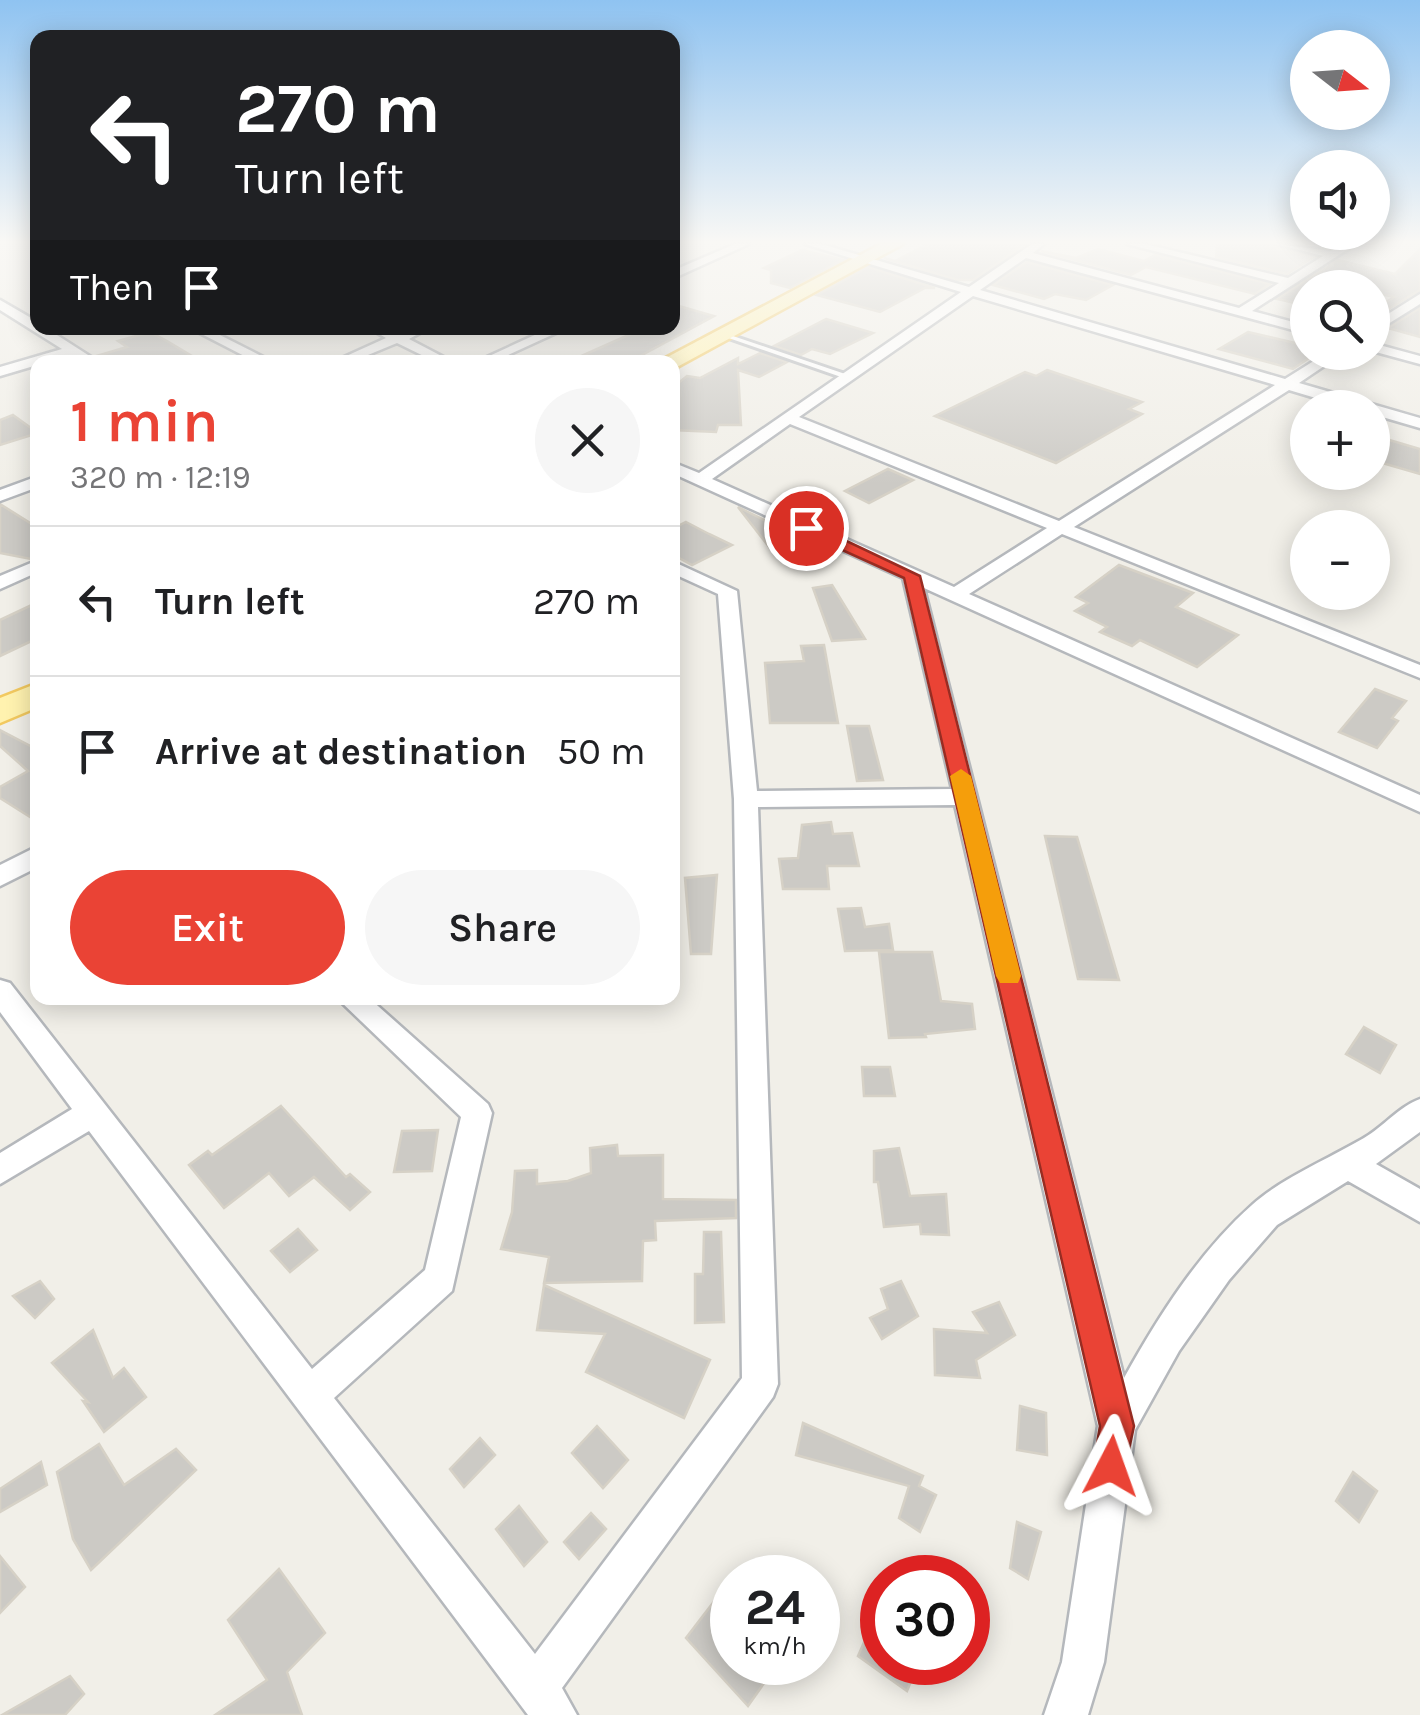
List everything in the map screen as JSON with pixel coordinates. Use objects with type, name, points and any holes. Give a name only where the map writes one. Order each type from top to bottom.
[{"type":"main road","points":[[680,356],[741,324]]},
{"type":"main road","points":[[0,712],[30,696]]},
{"type":"street","points":[[699,480],[921,324]]},
{"type":"street","points":[[1084,324],[1308,390]]},
{"type":"street","points":[[46,335],[80,355]]},
{"type":"street","points":[[211,335],[252,355]]},
{"type":"street","points":[[391,335],[432,355]]},
{"type":"street","points":[[358,355],[408,335]]},
{"type":"street","points":[[499,355],[544,335]]},
{"type":"street","points":[[56,355],[72,350]]},
{"type":"street","points":[[1390,352],[1420,360]]},
{"type":"street","points":[[0,372],[30,363]]},
{"type":"street","points":[[954,595],[1310,370]]},
{"type":"street","points":[[1390,414],[1420,423]]},
{"type":"street","points":[[788,418],[1420,672]]},
{"type":"street","points":[[680,471],[1420,804]]},
{"type":"street","points":[[0,496],[30,484]]},
{"type":"street","points":[[0,582],[30,569]]},
{"type":"street","points":[[0,990],[545,1702],[760,1384],[746,799],[727,591],[680,570]]},
{"type":"street","points":[[912,576],[1117,1426]]},
{"type":"street","points":[[746,799],[966,797]]},
{"type":"street","points":[[0,877],[30,860]]},
{"type":"street","points":[[310,1395],[440,1279],[478,1112],[358,1005]]},
{"type":"street","points":[[0,1170],[92,1112]]},
{"type":"street","points":[[1066,1715],[1082,1662],[1117,1426],[1166,1338],[1218,1268],[1265,1214],[1396,1135],[1420,1112]]},
{"type":"street","points":[[1348,1164],[1420,1207]]},
{"type":"lane","points":[[722,334],[847,376]]},
{"type":"building","points":[[680,324],[699,324],[680,334]]},
{"type":"building","points":[[816,324],[843,324],[873,333],[830,354],[812,349],[801,355],[774,346]]},
{"type":"building","points":[[1420,324],[1420,337],[1390,329],[1390,327]]},
{"type":"building","points":[[1248,332],[1290,342],[1290,368],[1219,349]]},
{"type":"building","points":[[155,335],[190,355],[99,355],[127,347],[118,341]]},
{"type":"building","points":[[628,335],[679,335],[642,355],[584,355]]},
{"type":"building","points":[[760,353],[787,362],[759,377],[738,370],[741,425],[718,425],[716,432],[680,430],[680,382],[687,376],[700,378],[738,358],[738,364]]},
{"type":"building","points":[[1047,370],[1142,402],[1129,409],[1142,414],[1056,463],[935,416],[1025,372],[1036,376]]},
{"type":"building","points":[[13,415],[30,427],[30,436],[0,445],[0,420]]},
{"type":"building","points":[[1390,440],[1420,449],[1420,474],[1390,465]]},
{"type":"building","points":[[888,469],[913,480],[869,503],[845,491]]},
{"type":"building","points":[[0,504],[30,523],[30,559],[0,553]]},
{"type":"building","points":[[738,507],[746,511],[801,538],[773,552]]},
{"type":"building","points":[[686,522],[732,545],[692,565],[680,558],[680,525]]},
{"type":"building","points":[[1119,565],[1193,593],[1176,607],[1238,635],[1197,667],[1140,640],[1132,646],[1100,632],[1107,627],[1075,611],[1088,603],[1076,597]]},
{"type":"building","points":[[832,585],[865,639],[832,641],[813,588]]},
{"type":"building","points":[[30,606],[30,642],[0,656],[0,620]]},
{"type":"building","points":[[824,645],[838,723],[770,723],[765,663],[804,661],[801,646]]},
{"type":"building","points":[[1375,689],[1406,701],[1392,718],[1398,721],[1377,748],[1339,732]]},
{"type":"building","points":[[847,726],[869,726],[883,780],[857,781]]},
{"type":"building","points":[[0,730],[30,746],[30,817],[0,798],[0,787],[28,771],[0,746]]},
{"type":"building","points":[[831,822],[833,834],[852,833],[859,866],[827,866],[829,889],[783,889],[779,859],[798,858],[802,825]]},
{"type":"building","points":[[1045,836],[1077,837],[1119,980],[1078,979]]},
{"type":"building","points":[[717,875],[711,954],[691,954],[685,878]]},
{"type":"building","points":[[861,908],[865,927],[889,924],[893,950],[845,951],[838,909]]},
{"type":"building","points":[[879,952],[932,952],[941,1001],[972,1004],[975,1029],[889,1038]]},
{"type":"building","points":[[1364,1027],[1396,1045],[1380,1073],[1346,1054]]},
{"type":"building","points":[[862,1067],[890,1067],[895,1096],[864,1096]]},
{"type":"building","points":[[281,1106],[346,1177],[350,1174],[370,1192],[350,1210],[314,1177],[289,1196],[269,1173],[224,1208],[189,1165],[208,1151],[212,1155]]},
{"type":"building","points":[[438,1130],[432,1171],[394,1172],[402,1131]]},
{"type":"building","points":[[617,1145],[618,1156],[663,1155],[663,1199],[736,1200],[736,1218],[655,1221],[656,1240],[643,1241],[642,1281],[544,1283],[549,1257],[501,1249],[512,1212],[515,1171],[537,1170],[537,1184],[568,1181],[591,1173],[590,1148]]},
{"type":"building","points":[[899,1148],[910,1196],[946,1194],[949,1235],[921,1234],[920,1224],[884,1227],[878,1182],[874,1182],[874,1151]]},
{"type":"building","points":[[298,1229],[317,1250],[290,1272],[271,1251]]},
{"type":"building","points":[[704,1232],[721,1232],[724,1322],[695,1323],[695,1274],[703,1274]]},
{"type":"building","points":[[40,1281],[54,1299],[35,1318],[13,1296]]},
{"type":"building","points":[[901,1281],[918,1316],[882,1339],[870,1318],[888,1309],[881,1289]]},
{"type":"building","points":[[544,1285],[710,1360],[684,1418],[586,1372],[605,1334],[537,1330]]},
{"type":"building","points":[[999,1302],[1015,1335],[976,1360],[980,1378],[935,1375],[934,1329],[987,1333],[973,1312]]},
{"type":"building","points":[[93,1330],[113,1378],[124,1368],[146,1397],[104,1432],[83,1401],[88,1402],[52,1363]]},
{"type":"building","points":[[1020,1406],[1046,1413],[1047,1455],[1017,1450]]},
{"type":"building","points":[[803,1423],[923,1476],[919,1486],[936,1495],[920,1532],[899,1518],[909,1486],[796,1455]]},
{"type":"building","points":[[597,1426],[628,1460],[603,1488],[572,1453]]},
{"type":"building","points":[[480,1438],[495,1455],[464,1487],[450,1469]]},
{"type":"building","points":[[99,1444],[124,1485],[176,1449],[196,1470],[91,1570],[73,1539],[57,1472]]},
{"type":"building","points":[[41,1462],[47,1485],[0,1512],[0,1489]]},
{"type":"building","points":[[1353,1472],[1377,1491],[1359,1522],[1336,1501]]},
{"type":"building","points":[[519,1506],[547,1542],[524,1566],[496,1529]]},
{"type":"building","points":[[591,1513],[606,1529],[579,1559],[564,1542]]},
{"type":"building","points":[[1017,1522],[1041,1532],[1028,1579],[1010,1568]]},
{"type":"building","points":[[0,1556],[25,1587],[0,1613]]},
{"type":"building","points":[[279,1569],[325,1633],[287,1672],[302,1715],[215,1715],[267,1680],[228,1620]]},
{"type":"building","points":[[710,1607],[710,1664],[686,1638]]},
{"type":"building","points":[[70,1676],[84,1694],[65,1715],[2,1715]]},
{"type":"building","points":[[729,1685],[763,1685],[748,1706]]},
{"type":"slow traffic","points":[[961,776],[1009,976]]},
{"type":"route","points":[[806,528],[912,576],[1117,1426],[1111,1466]]}]
